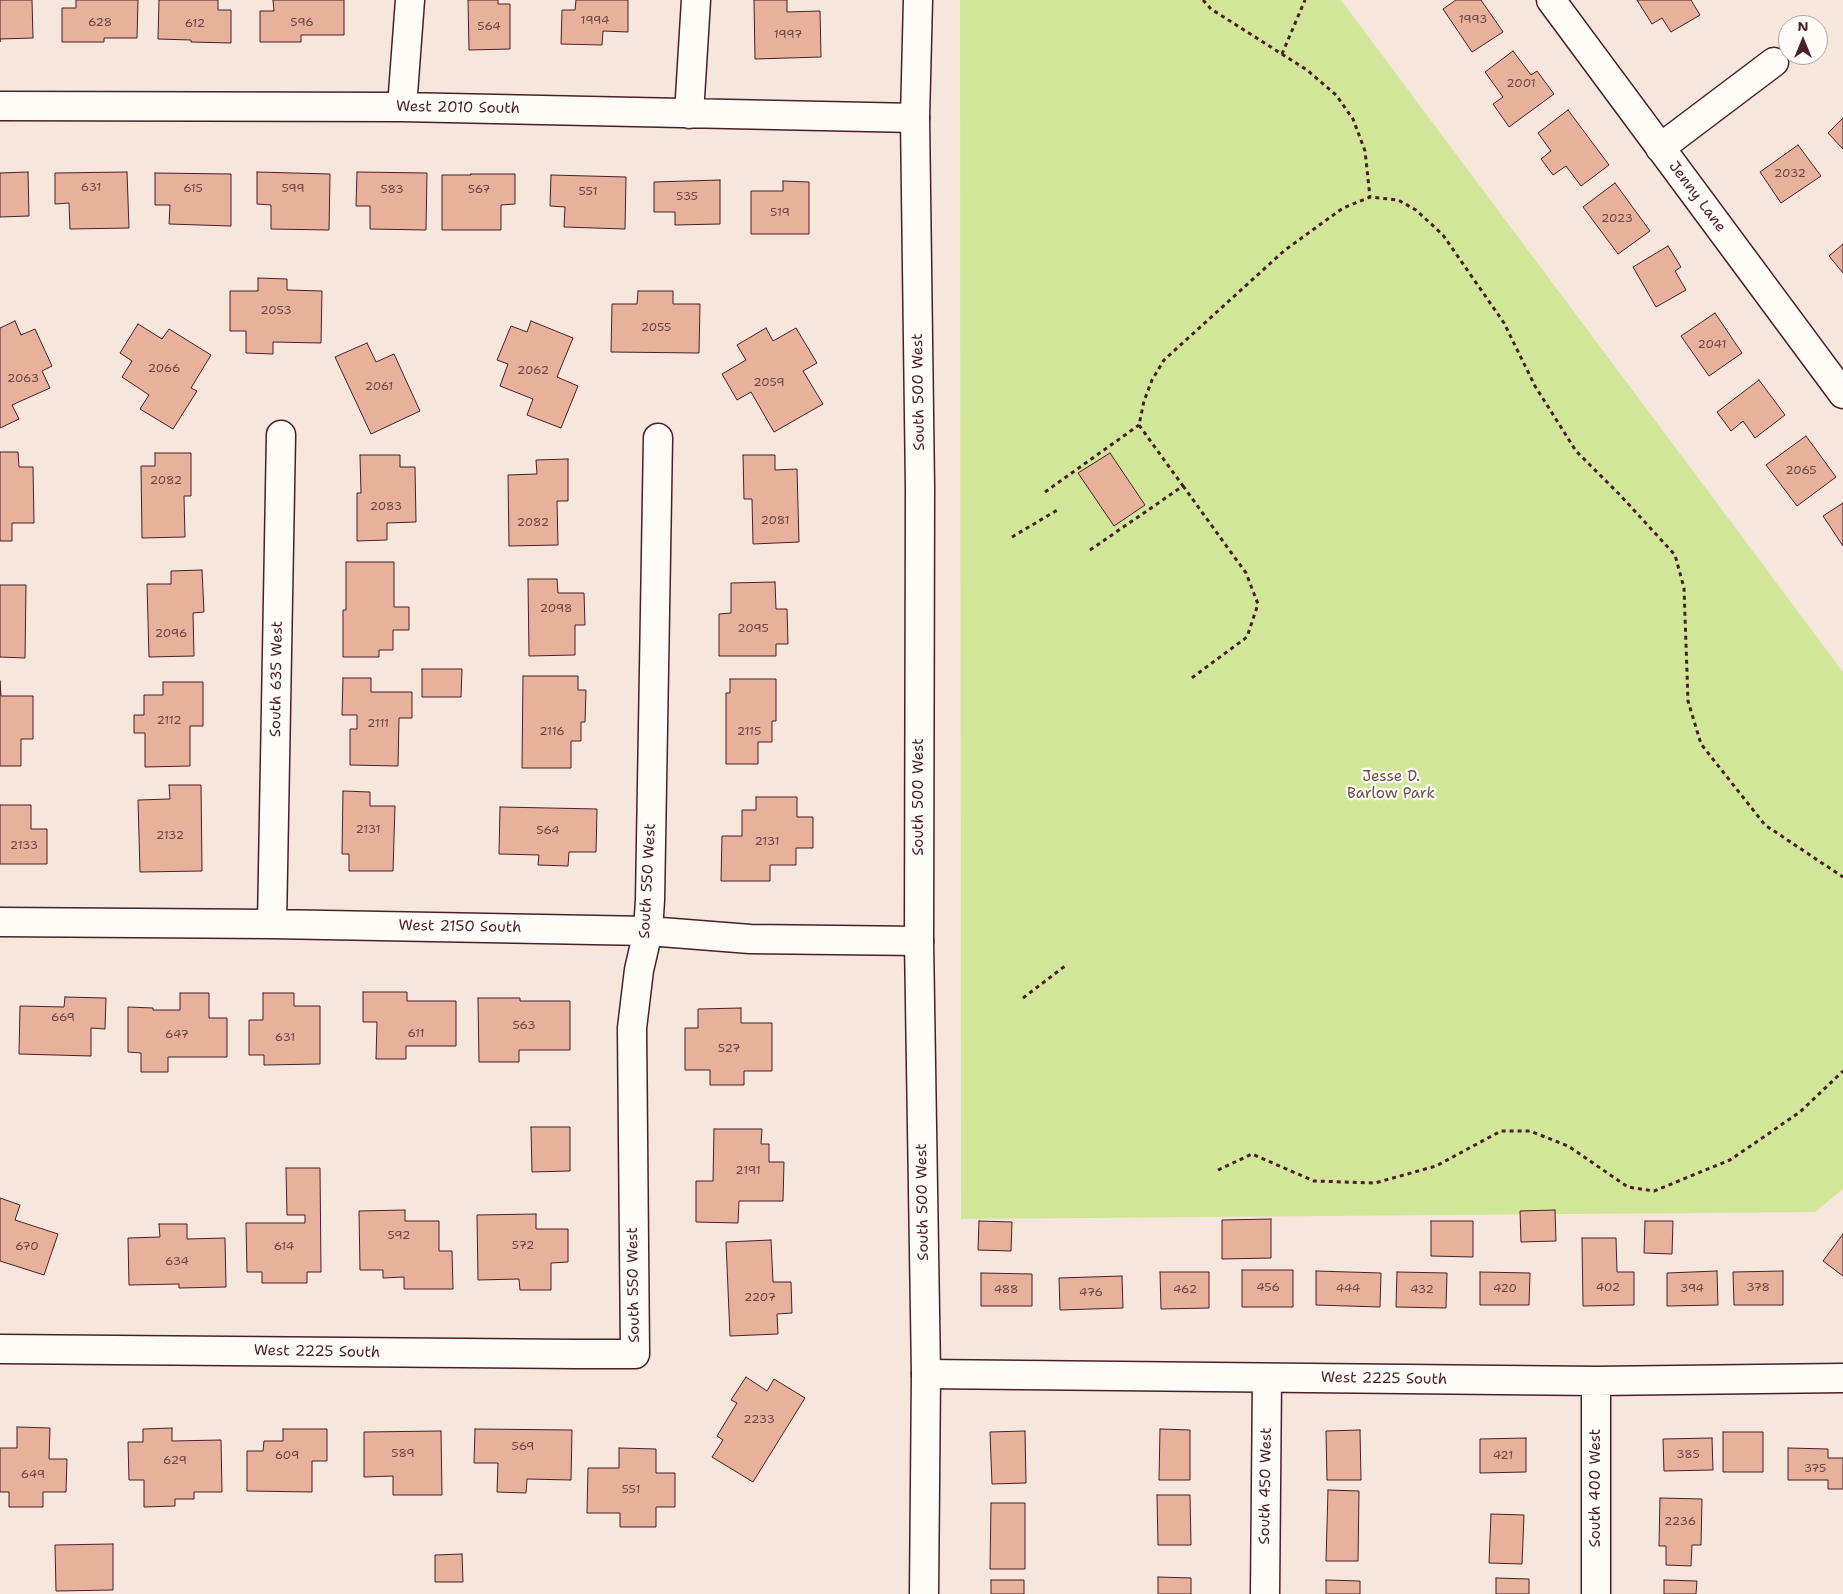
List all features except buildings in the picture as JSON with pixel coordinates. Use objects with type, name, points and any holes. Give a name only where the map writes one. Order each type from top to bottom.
[{"type":"street","points":[[402,107],[410,0]]},
{"type":"street","points":[[689,114],[696,0]]},
{"type":"street","name":"South 500 West","points":[[918,0],[915,118],[920,488],[919,941],[926,1374],[924,1594]]},
{"type":"street","name":"Jenny Lane","points":[[1550,0],[1843,394]]},
{"type":"street","points":[[1660,148],[1774,62]]},
{"type":"street","name":"West 2010 South","points":[[0,106],[402,107],[915,118]]},
{"type":"street","name":"South 635 West","points":[[272,924],[281,435]]},
{"type":"street","name":"South 550 West","points":[[635,1354],[632,1028],[639,970],[648,931],[658,438]]},
{"type":"street","name":"West 2150 South","points":[[0,922],[272,924],[648,931],[750,939],[919,941]]},
{"type":"street","name":"West 2225 South","points":[[0,1348],[635,1354]]},
{"type":"street","name":"West 2225 South","points":[[926,1374],[1596,1381],[1843,1378]]},
{"type":"street","name":"South 450 West","points":[[1265,1594],[1267,1378]]},
{"type":"street","name":"South 400 West","points":[[1596,1381],[1596,1594]]},
{"type":"path","points":[[1204,0],[1211,9],[1307,70],[1336,95],[1353,119],[1365,151],[1370,197]]},
{"type":"path","points":[[1282,54],[1305,0]]},
{"type":"path","points":[[1045,492],[1139,425],[1152,380],[1164,360],[1285,250],[1343,208],[1370,197],[1398,200],[1416,210],[1443,235],[1504,323],[1535,386],[1576,451],[1621,496],[1675,556],[1684,588],[1688,701],[1702,744],[1765,825],[1843,878]]},
{"type":"path","points":[[1139,425],[1246,573],[1258,604],[1247,637],[1189,680]]},
{"type":"path","points":[[1090,550],[1183,486]]},
{"type":"path","points":[[1012,537],[1059,510]]},
{"type":"path","points":[[1023,998],[1065,966]]},
{"type":"path","points":[[1218,1170],[1252,1154],[1314,1181],[1375,1183],[1436,1166],[1501,1131],[1530,1131],[1568,1146],[1628,1187],[1654,1191],[1730,1160],[1800,1112],[1843,1071]]},
{"type":"green space","name":"Jesse D. Barlow Park","points":[[960,0],[1341,0],[1843,672],[1843,1189],[1815,1212],[961,1219]]}]
